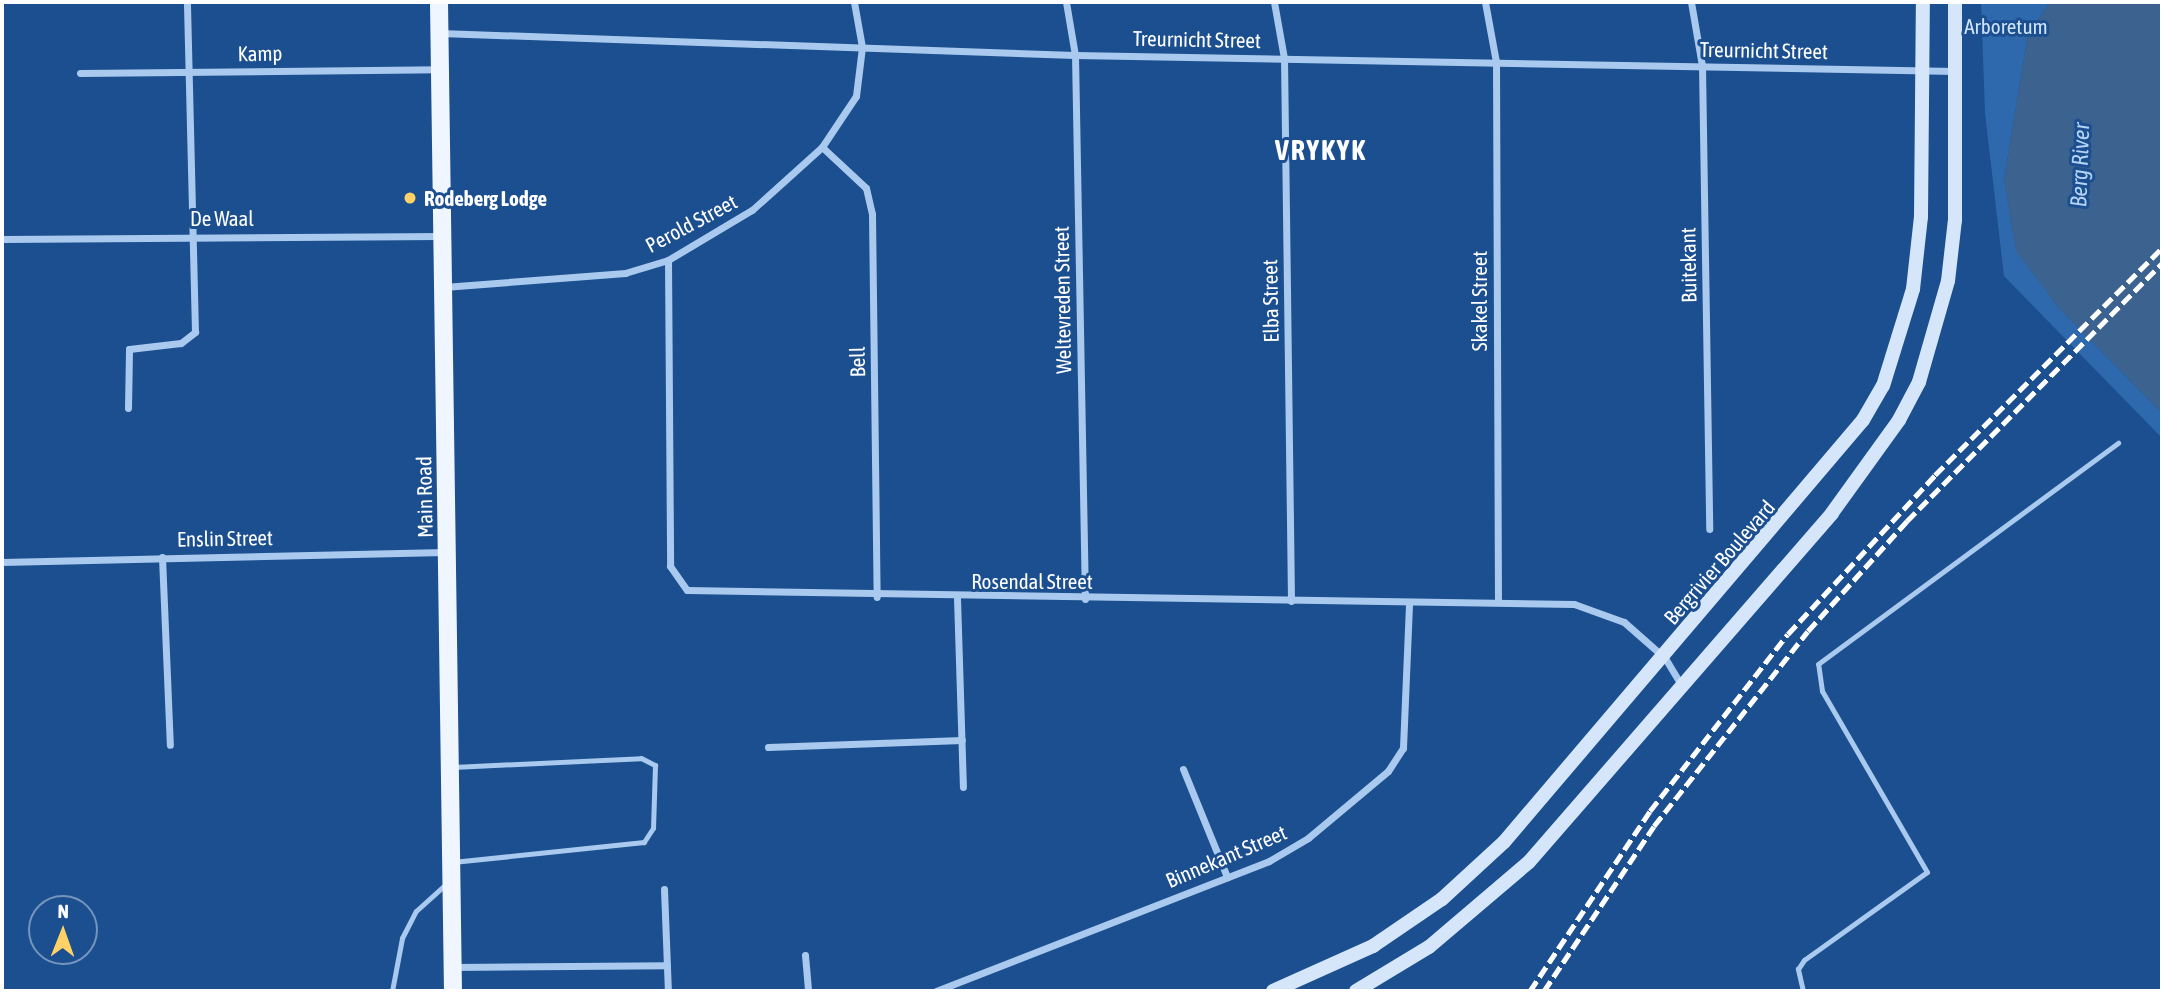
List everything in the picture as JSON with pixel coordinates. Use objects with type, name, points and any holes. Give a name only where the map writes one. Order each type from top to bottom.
[{"type":"main road","name":"Main Road","points":[[439,2],[452,767],[453,991]]},
{"type":"street","points":[[128,408],[129,349],[181,342],[194,332],[186,72],[187,2]]},
{"type":"street","name":"Perold Street","points":[[443,287],[578,281],[668,260],[752,210],[822,147],[856,96],[862,47],[854,2]]},
{"type":"street","name":"Weltevreden Street","points":[[1066,2],[1075,55],[1085,599]]},
{"type":"street","name":"Elba Street","points":[[1274,2],[1284,58],[1291,601]]},
{"type":"street","name":"Skakel Street","points":[[1485,2],[1496,62],[1497,602]]},
{"type":"street","name":"Buitekant","points":[[1691,2],[1702,66],[1709,529]]},
{"type":"street","name":"Bergrivier Boulevard","points":[[1273,991],[1373,946],[1442,899],[1532,812],[1838,455],[1883,386],[1919,252],[1923,2]]},
{"type":"street","points":[[1356,991],[1429,947],[1495,894],[1681,685],[1877,457],[1919,382],[1948,281],[1955,220],[1955,2]]},
{"type":"street","name":"Treurnicht Street","points":[[440,33],[1075,55],[1955,71]]},
{"type":"street","name":"Kamp","points":[[80,73],[440,69]]},
{"type":"street","name":"Bell","points":[[822,147],[866,188],[872,214],[877,597]]},
{"type":"street","name":"De Waal","points":[[2,239],[443,236]]},
{"type":"street","name":"Rosendal Street","points":[[668,260],[673,576],[699,594],[1497,602],[1604,610],[1665,658],[1681,685]]},
{"type":"street","name":"Enslin Street","points":[[2,562],[448,552]]},
{"type":"street","points":[[162,557],[170,746]]},
{"type":"street","points":[[957,598],[963,787]]},
{"type":"street","name":"Binnekant Street","points":[[936,991],[1227,877],[1308,838],[1396,762],[1405,740],[1409,602]]},
{"type":"street","points":[[768,747],[962,740]]},
{"type":"street","points":[[1183,769],[1227,877]]},
{"type":"street","points":[[664,889],[668,991]]},
{"type":"street","points":[[805,955],[807,991]]},
{"type":"street","points":[[453,967],[667,965]]},
{"type":"lane","points":[[1803,991],[1798,969],[1804,960],[1927,872],[1822,691],[1818,664],[2118,443]]},
{"type":"lane","points":[[393,991],[402,938],[416,911],[452,870],[644,842],[651,836],[655,809],[650,760],[452,767]]},
{"type":"green space","name":"Arboretum","points":[[1981,2],[2050,2],[2028,34],[2004,179],[2016,250],[2059,308],[2162,413],[2162,438],[2004,276],[1985,113]]},
{"type":"water","name":"Berg River","points":[[2050,2],[2162,2],[2162,413],[2059,308],[2016,251],[2004,179],[2028,34]]},
{"type":"railway","points":[[1530,991],[1650,811],[1788,634],[1935,475],[2162,248]]},
{"type":"railway","points":[[1544,991],[1654,826],[1808,631],[1907,521],[2162,263]]},
{"type":"place","name":"Rodeberg Lodge","points":[[410,198]]},
{"type":"district","name":"VRYKYK","points":[[1321,150]]}]
